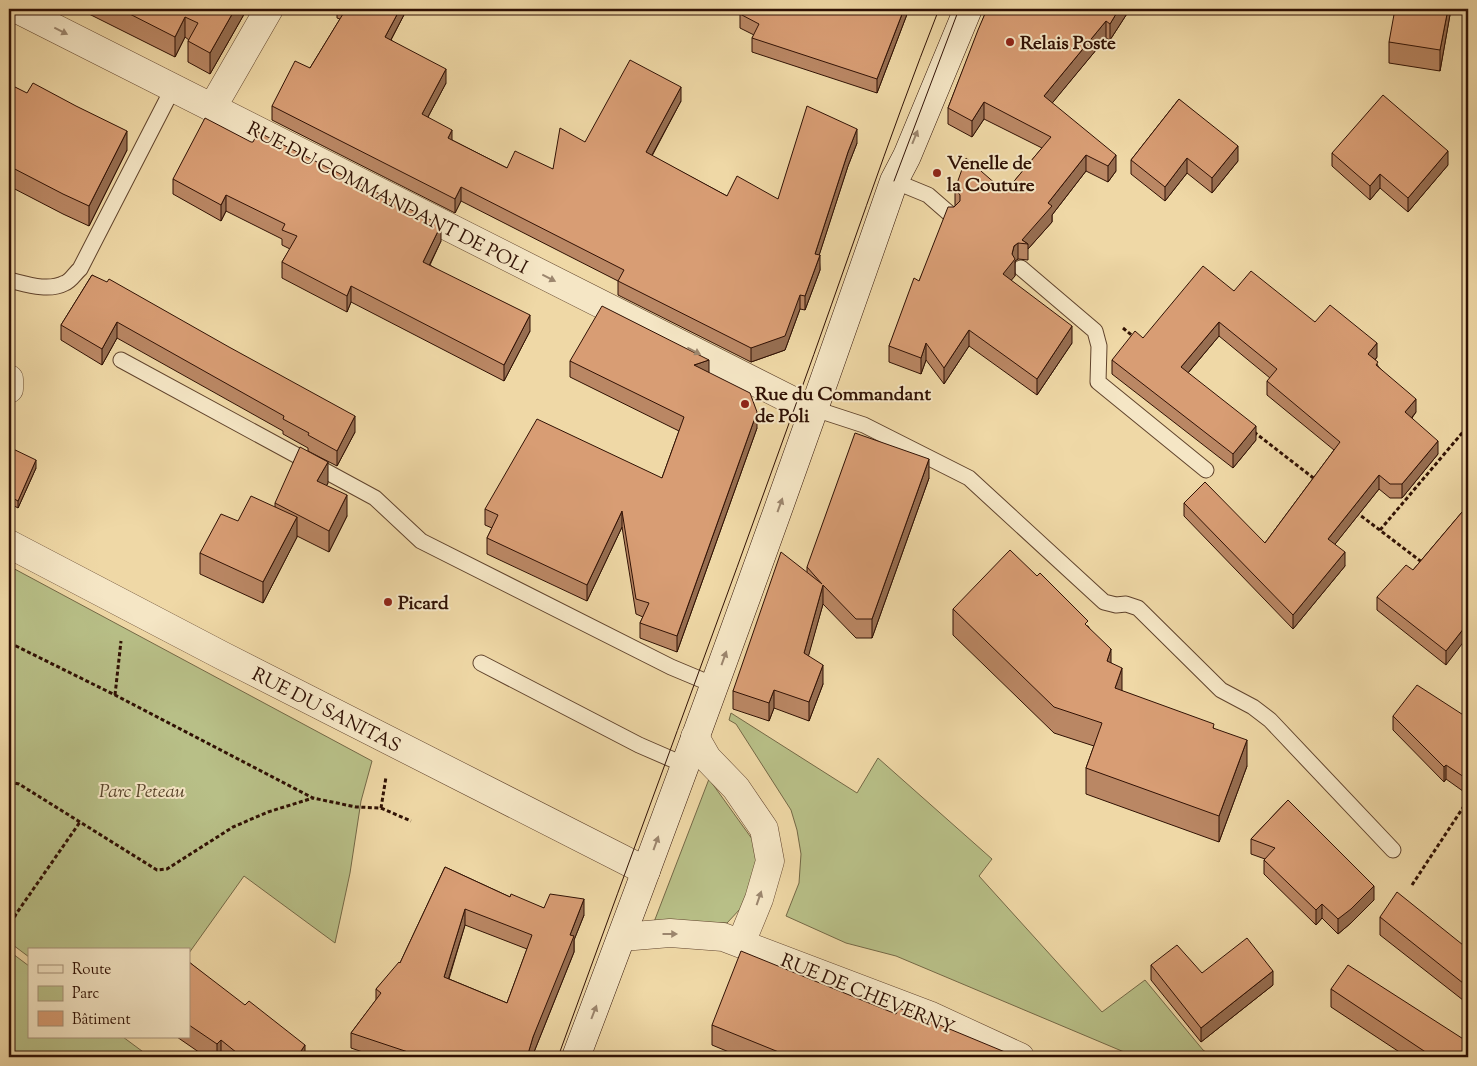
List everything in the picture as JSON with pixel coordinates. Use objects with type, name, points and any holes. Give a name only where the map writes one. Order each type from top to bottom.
[{"type":"street","name":"RUE DU COMMANDANT DE POLI","points":[[17,9],[788,399],[815,408]]},
{"type":"street","points":[[212,108],[269,9]]},
{"type":"street","points":[[576,1057],[622,937],[815,408],[894,181],[907,156],[968,9]]},
{"type":"street","points":[[9,379],[9,389]]},
{"type":"street","name":"RUE DU SANITAS","points":[[9,544],[646,871]]},
{"type":"street","points":[[695,737],[707,758],[736,788],[764,829],[770,861],[759,899],[742,943]]},
{"type":"street","name":"RUE DE CHEVERNY","points":[[622,937],[670,933],[723,937],[929,1016],[1020,1057]]},
{"type":"lane","points":[[9,280],[51,288],[66,283],[80,269],[173,88]]},
{"type":"lane","points":[[894,181],[928,195],[951,215]]},
{"type":"lane","points":[[1022,268],[1095,331],[1099,346],[1098,382],[1206,470]]},
{"type":"lane","points":[[121,360],[376,498],[422,540],[672,668],[714,685]]},
{"type":"lane","points":[[815,408],[864,425],[969,478],[1104,602],[1116,605],[1126,604],[1138,608],[1221,690],[1253,707],[1270,720],[1393,850]]},
{"type":"lane","points":[[481,663],[639,745],[685,765]]},
{"type":"path","points":[[1116,322],[1140,341]]},
{"type":"path","points":[[1380,530],[1468,426]]},
{"type":"path","points":[[1248,427],[1318,482]]},
{"type":"path","points":[[1349,506],[1424,564]]},
{"type":"path","points":[[9,645],[16,646],[115,695],[312,798],[356,807],[381,808],[411,821]]},
{"type":"path","points":[[381,808],[392,742]]},
{"type":"path","points":[[9,782],[19,784],[156,870],[167,869],[233,827],[268,812],[312,798]]},
{"type":"path","points":[[1412,885],[1468,800]]},
{"type":"path","points":[[9,930],[16,914],[80,822]]},
{"type":"green space","name":"Parc Peteau","points":[[9,566],[372,761],[361,801],[350,873],[335,943],[244,876],[190,952],[190,948],[28,948],[28,956],[9,942]]},
{"type":"green space","points":[[731,713],[857,793],[878,758],[992,859],[979,876],[1102,1012],[1145,980],[1203,1050],[1213,1057],[1136,1057],[896,956],[846,943],[786,916],[799,883],[801,854],[797,830],[791,810],[736,724],[729,720]]},
{"type":"green space","points":[[709,779],[755,843],[757,866],[741,908],[727,923],[654,922]]},
{"type":"green space","points":[[9,951],[28,965],[28,1038],[124,1038],[150,1057],[9,1057]]},
{"type":"building","points":[[120,9],[235,9],[210,53],[188,41],[198,23],[185,17],[175,37]]},
{"type":"building","points":[[346,9],[400,9],[385,37],[446,69],[422,114],[452,130],[448,138],[507,168],[515,151],[553,169],[560,128],[585,142],[630,60],[681,87],[646,152],[727,196],[737,176],[778,199],[807,106],[857,129],[815,254],[820,255],[805,296],[800,295],[785,336],[751,348],[618,281],[624,270],[461,187],[455,199],[272,106],[295,61],[310,68]]},
{"type":"building","points":[[743,9],[904,9],[877,79],[752,38],[759,24],[740,14]]},
{"type":"building","points":[[987,9],[1119,9],[1110,24],[1106,21],[1044,96],[1116,155],[1108,166],[1086,155],[1048,203],[1052,206],[1022,240],[1028,244],[1018,243],[1014,246],[1012,254],[1015,259],[1003,274],[1072,326],[1037,379],[969,330],[944,368],[926,343],[921,358],[889,346],[914,278],[919,281],[948,207],[954,207],[960,201],[960,195],[955,189],[966,158],[1005,192],[1051,137],[984,102],[972,121],[948,108]]},
{"type":"building","points":[[1395,9],[1448,9],[1440,50],[1389,42]]},
{"type":"building","points":[[33,83],[127,131],[89,206],[9,166],[9,84],[27,93]]},
{"type":"building","points":[[1383,95],[1448,151],[1408,198],[1380,174],[1370,186],[1332,153]]},
{"type":"building","points":[[1179,99],[1238,146],[1212,178],[1187,158],[1165,187],[1131,160]]},
{"type":"building","points":[[205,118],[251,142],[253,142],[258,132],[441,225],[423,262],[530,315],[504,365],[351,286],[347,296],[282,262],[297,236],[282,230],[285,224],[226,195],[221,205],[173,179]]},
{"type":"building","points":[[1203,266],[1234,291],[1251,271],[1315,322],[1330,305],[1377,343],[1368,354],[1378,362],[1376,365],[1416,399],[1405,412],[1438,441],[1402,484],[1390,484],[1379,475],[1328,539],[1345,552],[1293,615],[1184,503],[1205,482],[1265,543],[1340,442],[1267,381],[1277,369],[1219,322],[1181,367],[1256,426],[1233,454],[1112,360],[1135,331],[1143,338]]},
{"type":"building","points":[[92,275],[107,282],[109,279],[355,416],[337,451],[283,419],[284,416],[117,322],[102,349],[61,325]]},
{"type":"building","points":[[602,306],[709,360],[694,365],[750,393],[757,412],[677,636],[640,623],[649,603],[636,599],[622,511],[587,585],[487,538],[498,515],[485,509],[537,419],[662,478],[684,417],[570,361]]},
{"type":"building","points":[[855,433],[929,459],[872,619],[856,619],[823,585],[804,653],[823,665],[809,702],[774,690],[769,703],[733,691],[781,552],[822,584],[807,567]]},
{"type":"building","points":[[9,447],[36,460],[18,501],[9,496]]},
{"type":"building","points":[[300,447],[328,462],[317,481],[347,495],[329,531],[275,503]]},
{"type":"building","points":[[251,496],[297,517],[263,582],[200,553],[221,514],[238,521]]},
{"type":"building","points":[[1468,505],[1468,623],[1446,651],[1377,597],[1406,565],[1413,570]]},
{"type":"building","points":[[1010,550],[1037,576],[1040,573],[1088,621],[1085,624],[1111,649],[1107,661],[1122,668],[1115,688],[1214,724],[1213,728],[1247,740],[1219,816],[1086,768],[1102,723],[1054,707],[953,609]]},
{"type":"building","points":[[1417,685],[1468,718],[1467,779],[1446,765],[1444,767],[1393,716]]},
{"type":"building","points":[[1288,800],[1374,886],[1338,919],[1322,904],[1316,910],[1264,860],[1275,848],[1251,839]]},
{"type":"building","points":[[445,867],[510,897],[511,894],[544,908],[550,894],[584,899],[570,935],[574,936],[533,1037],[527,1057],[423,1057],[351,1033],[381,993],[376,989],[400,963]],"holes":[[[465,909],[532,935],[507,1003],[444,977]]]},
{"type":"building","points":[[1397,892],[1468,949],[1468,987],[1380,917]]},
{"type":"building","points":[[1247,938],[1273,971],[1201,1028],[1151,965],[1177,945],[1202,973]]},
{"type":"building","points":[[741,951],[896,1014],[899,1008],[1017,1057],[791,1057],[712,1025]]},
{"type":"building","points":[[190,963],[245,1005],[249,1001],[305,1045],[297,1057],[242,1057],[221,1040],[217,1044],[190,1026]]},
{"type":"building","points":[[1348,965],[1468,1042],[1468,1057],[1433,1057],[1331,989]]},
{"type":"tram line","points":[[558,1057],[939,9]]},
{"type":"tram line","points":[[894,181],[959,9]]},
{"type":"place","name":"Relais Poste","points":[[1010,42]]},
{"type":"place","name":"Venelle de la Couture","points":[[937,173]]},
{"type":"place","name":"Rue du Commandant de Poli","points":[[745,404]]},
{"type":"place","name":"Picard","points":[[388,602]]}]
